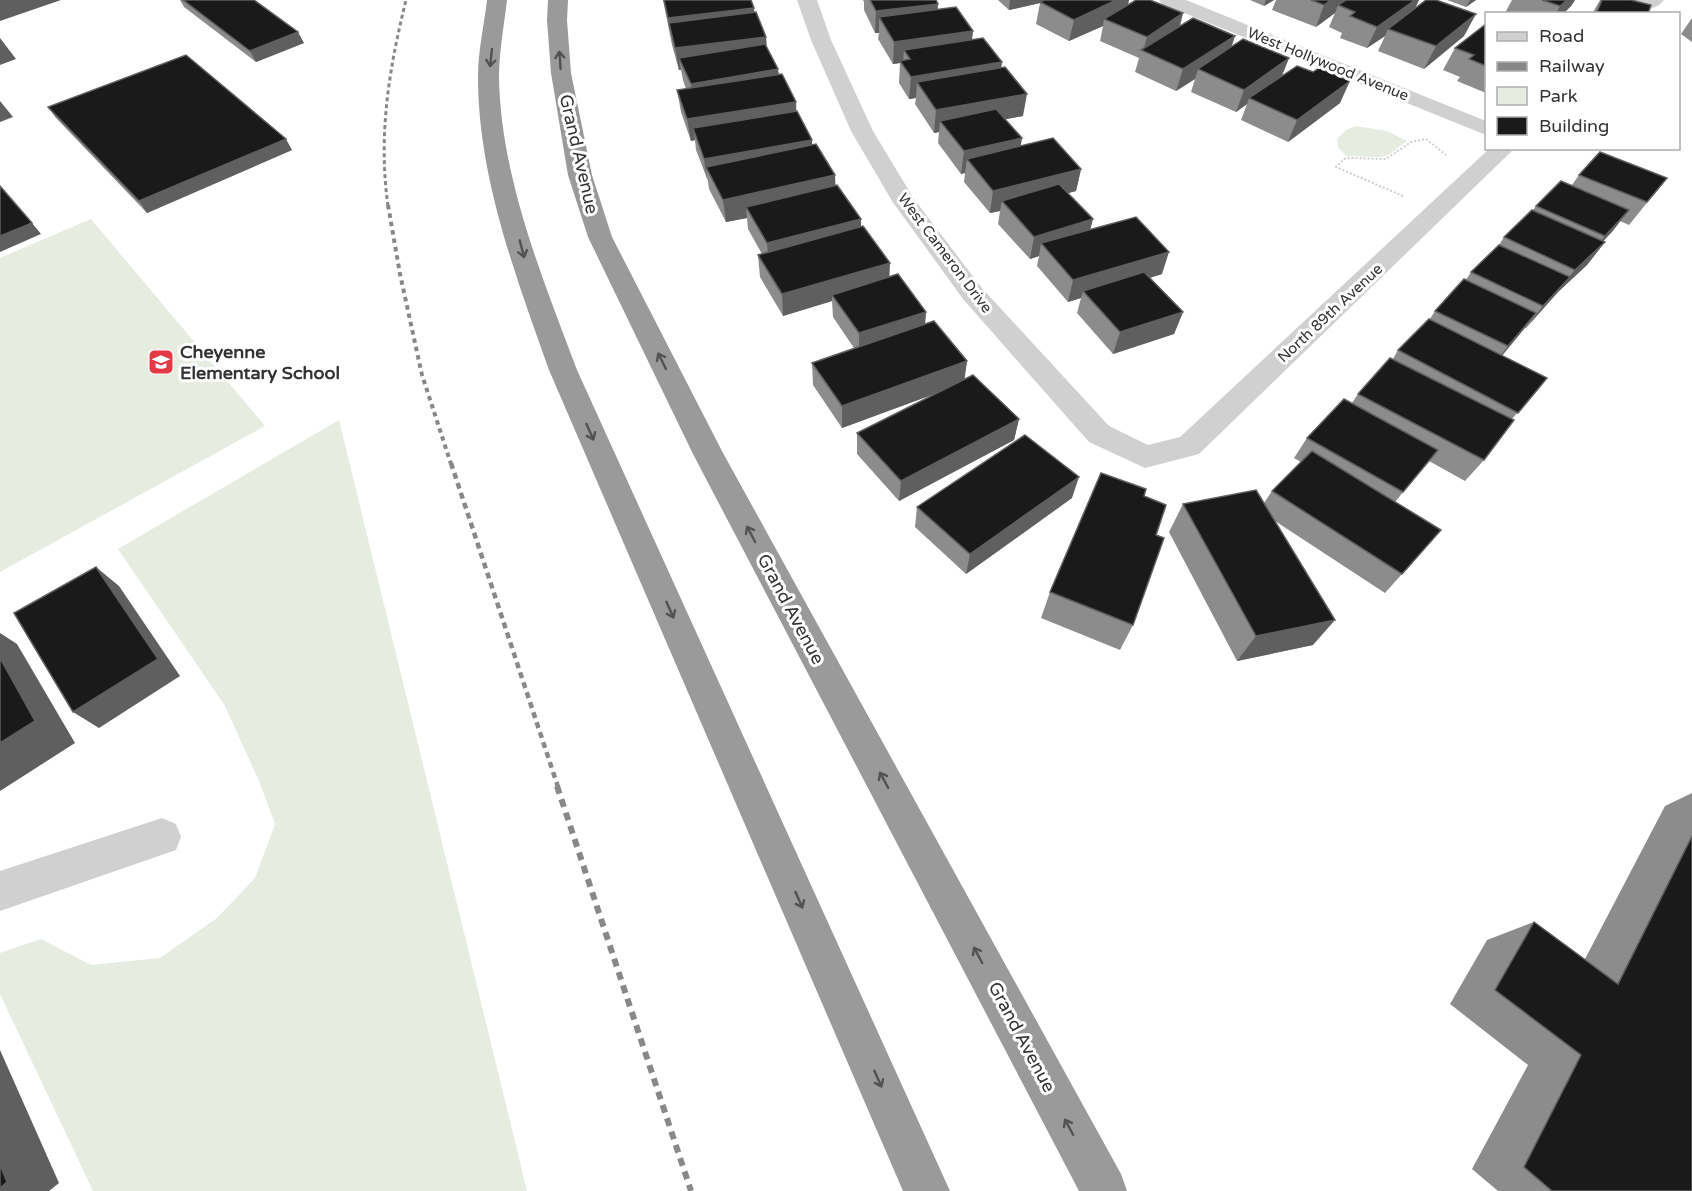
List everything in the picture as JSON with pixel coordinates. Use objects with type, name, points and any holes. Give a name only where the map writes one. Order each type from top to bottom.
[{"type":"highway","points":[[497,0],[489,84],[495,137],[531,285],[563,370],[927,1191]]},
{"type":"highway","name":"Grand Avenue","points":[[558,0],[557,20],[561,73],[580,175],[600,237],[708,454],[1093,1187]]},
{"type":"street","name":"West Cameron Drive","points":[[807,0],[821,40],[862,131],[904,201],[944,256],[972,293],[1099,434],[1145,457]]},
{"type":"street","name":"West Hollywood Avenue","points":[[1169,0],[1485,129]]},
{"type":"street","name":"North 89th Avenue","points":[[1145,457],[1189,446],[1502,150]]},
{"type":"street","points":[[0,891],[162,837]]},
{"type":"path","points":[[1411,191],[1404,197],[1336,167],[1344,159],[1349,158],[1386,159],[1411,142],[1426,139],[1433,147],[1450,157]]},
{"type":"green space","points":[[1356,126],[1387,131],[1407,141],[1388,155],[1381,157],[1346,156],[1338,147],[1337,139],[1346,130]]},
{"type":"green space","points":[[91,219],[265,426],[0,572],[0,258]]},
{"type":"green space","points":[[339,420],[527,1191],[93,1191],[0,994],[0,953],[41,939],[91,965],[160,958],[217,918],[255,878],[275,824],[259,781],[225,706],[118,549]]},
{"type":"building","points":[[183,0],[254,0],[298,32],[250,51]]},
{"type":"building","points":[[664,0],[751,0],[754,8],[668,18]]},
{"type":"building","points":[[870,0],[936,0],[938,4],[876,11]]},
{"type":"building","points":[[1044,0],[1116,0],[1074,20],[1040,2]]},
{"type":"building","points":[[1136,0],[1150,0],[1183,13],[1147,37],[1104,19]]},
{"type":"building","points":[[1311,0],[1331,0],[1324,5]]},
{"type":"building","points":[[1346,0],[1415,0],[1377,27],[1350,16],[1355,12],[1338,5]]},
{"type":"building","points":[[1426,0],[1436,0],[1476,14],[1436,46],[1388,29]]},
{"type":"building","points":[[1542,0],[1567,0],[1560,6]]},
{"type":"building","points":[[1602,0],[1631,0],[1651,5],[1649,12],[1597,12]]},
{"type":"building","points":[[956,7],[973,31],[894,42],[879,17]]},
{"type":"building","points":[[756,12],[766,37],[675,48],[669,23]]},
{"type":"building","points":[[1193,18],[1235,36],[1183,69],[1141,50]]},
{"type":"building","points":[[1485,25],[1485,66],[1469,59],[1474,55],[1455,48]]},
{"type":"building","points":[[983,38],[1002,62],[911,77],[900,61],[910,59],[904,50]]},
{"type":"building","points":[[1243,39],[1289,58],[1244,90],[1198,69]]},
{"type":"building","points":[[765,44],[778,69],[691,84],[679,58]]},
{"type":"building","points":[[186,55],[286,139],[139,201],[48,107]]},
{"type":"building","points":[[1297,66],[1313,72],[1319,68],[1350,81],[1297,120],[1249,98]]},
{"type":"building","points":[[1005,67],[1027,94],[936,110],[917,82]]},
{"type":"building","points":[[782,74],[796,102],[687,119],[677,90]]},
{"type":"building","points":[[996,109],[1022,138],[964,151],[940,121]]},
{"type":"building","points":[[797,111],[812,140],[704,159],[693,128]]},
{"type":"building","points":[[1053,138],[1081,169],[993,191],[967,159]]},
{"type":"building","points":[[816,144],[835,175],[723,200],[706,167]]},
{"type":"building","points":[[1600,152],[1667,178],[1647,202],[1579,175]]},
{"type":"building","points":[[1561,181],[1629,210],[1605,236],[1536,206]]},
{"type":"building","points":[[1059,184],[1093,219],[1034,237],[1002,201]]},
{"type":"building","points":[[837,185],[861,219],[767,243],[746,207]]},
{"type":"building","points":[[0,186],[32,223],[0,236]]},
{"type":"building","points":[[1532,210],[1605,242],[1575,270],[1504,237]]},
{"type":"building","points":[[1136,217],[1169,252],[1073,280],[1041,243]]},
{"type":"building","points":[[863,226],[890,263],[782,294],[758,255]]},
{"type":"building","points":[[1499,245],[1570,277],[1543,306],[1471,272]]},
{"type":"building","points":[[1144,272],[1183,312],[1120,332],[1083,291]]},
{"type":"building","points":[[898,274],[926,312],[859,333],[832,295]]},
{"type":"building","points":[[1464,279],[1536,313],[1508,346],[1435,311]]},
{"type":"building","points":[[1429,319],[1547,378],[1518,413],[1398,350]]},
{"type":"building","points":[[934,321],[967,361],[842,406],[812,363]]},
{"type":"building","points":[[1390,358],[1514,420],[1484,460],[1358,394]]},
{"type":"building","points":[[973,375],[1019,419],[901,481],[857,433]]},
{"type":"building","points":[[1344,399],[1438,450],[1403,492],[1307,438]]},
{"type":"building","points":[[1025,435],[1079,477],[970,554],[917,507]]},
{"type":"building","points":[[1312,451],[1441,530],[1402,574],[1272,491]]},
{"type":"building","points":[[1101,473],[1146,489],[1144,496],[1166,505],[1156,535],[1164,538],[1133,625],[1050,592]]},
{"type":"building","points":[[1256,490],[1335,620],[1256,636],[1183,504]]},
{"type":"building","points":[[96,567],[158,659],[73,712],[14,613]]},
{"type":"building","points":[[0,658],[35,721],[0,743]]},
{"type":"building","points":[[1692,836],[1692,1191],[1552,1191],[1524,1167],[1581,1055],[1495,990],[1534,922],[1618,984]]},
{"type":"building","points":[[0,1165],[7,1182],[0,1188]]},
{"type":"railway","points":[[388,206],[384,154],[387,102],[406,0]]},
{"type":"railway","points":[[388,205],[422,375],[451,464]]},
{"type":"railway","points":[[451,463],[558,787]]},
{"type":"railway","points":[[557,786],[691,1191]]},
{"type":"place","name":"Cheyenne Elementary School","points":[[161,362]]}]
